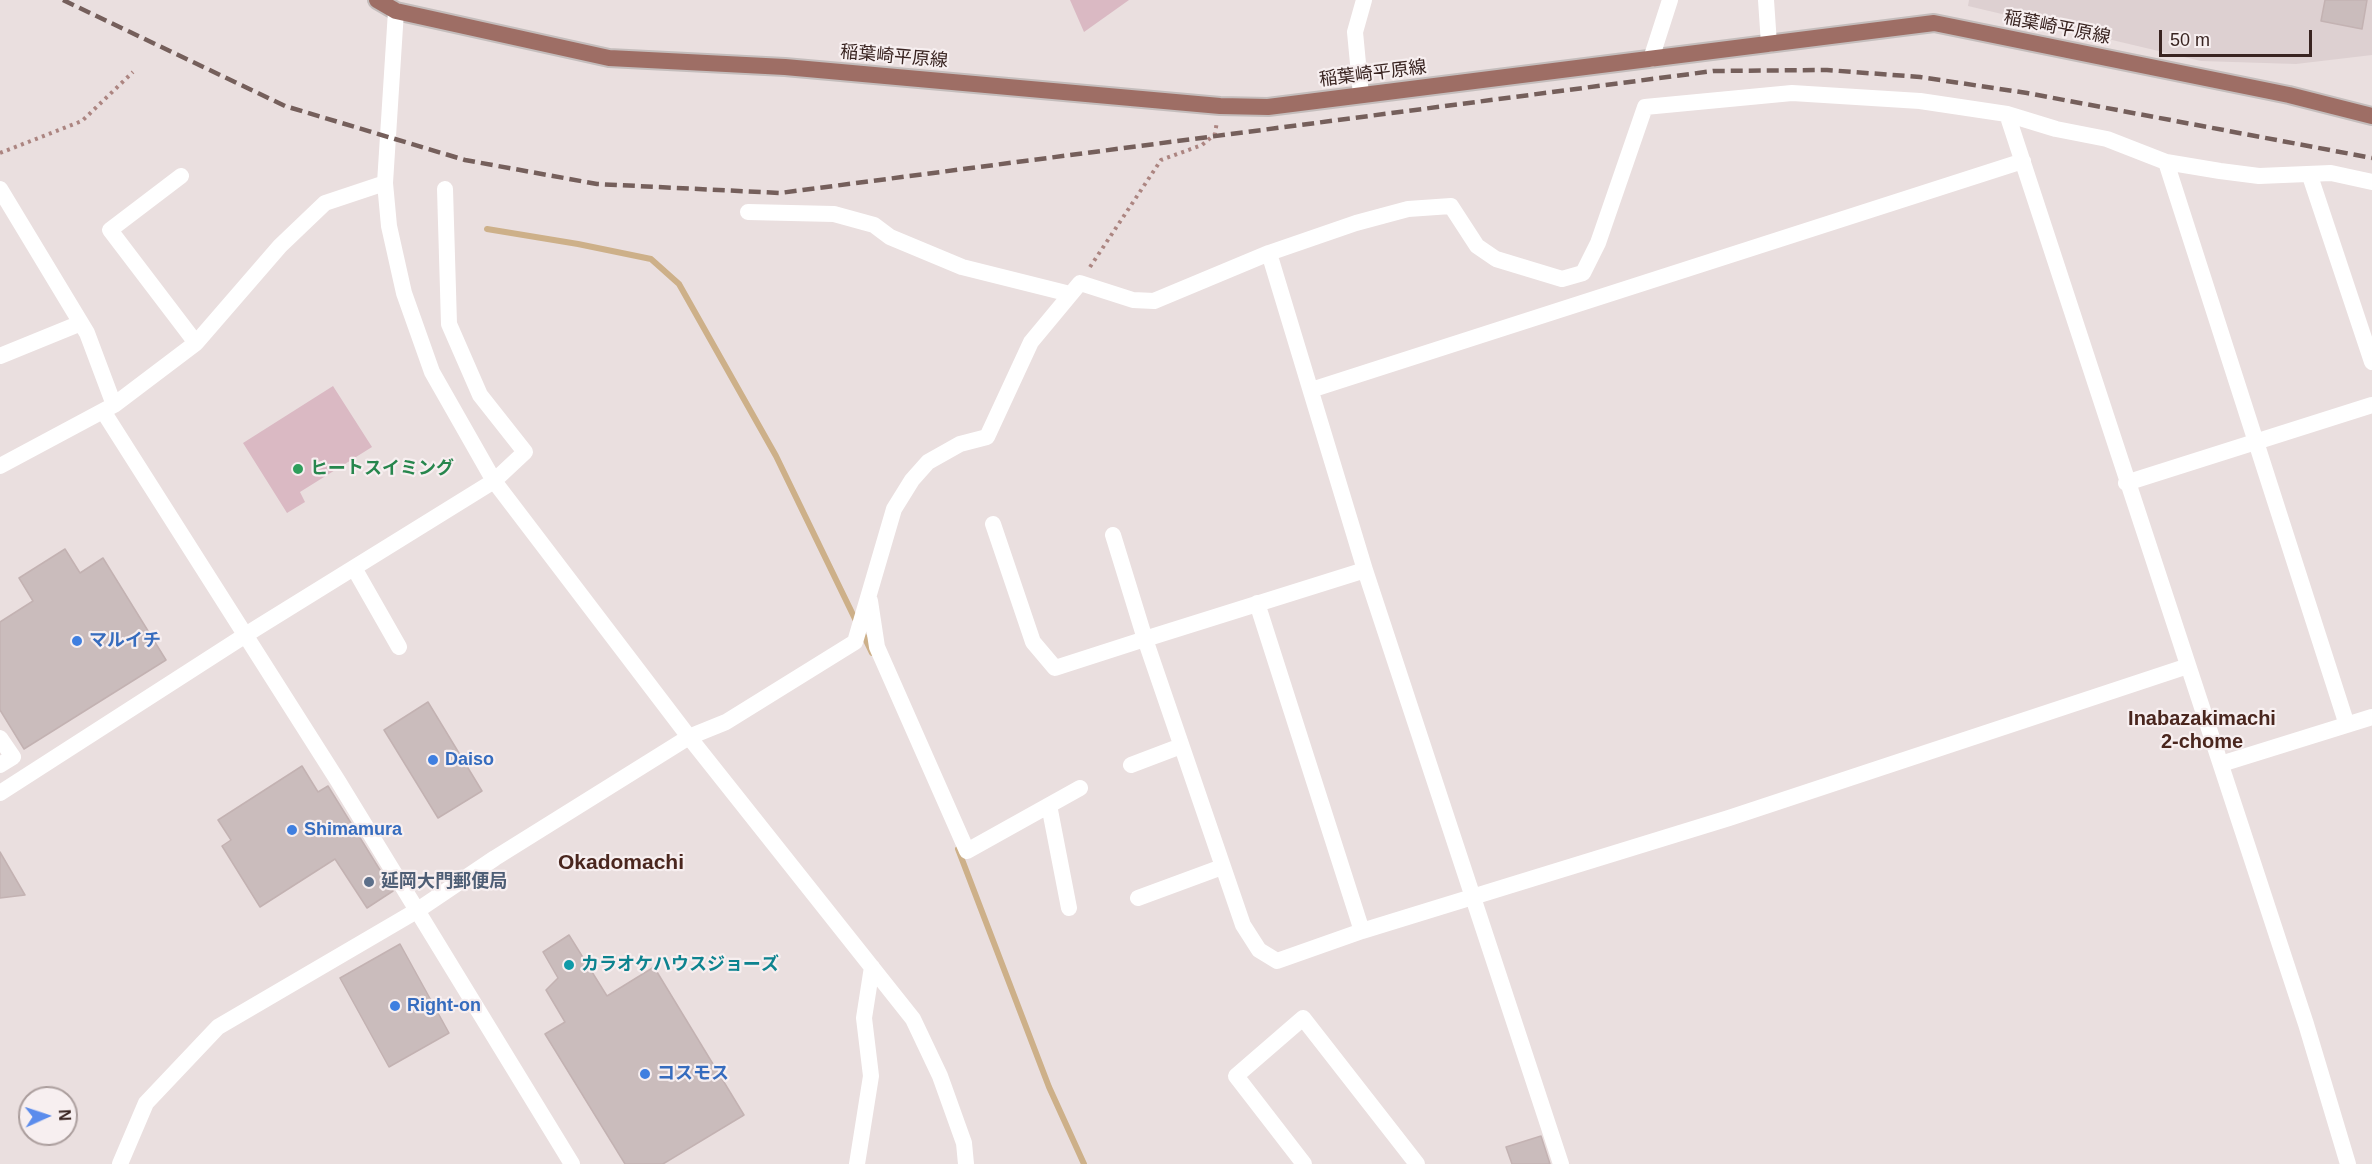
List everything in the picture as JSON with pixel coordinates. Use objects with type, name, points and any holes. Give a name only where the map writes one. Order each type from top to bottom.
[{"type":"main road","name":"稲葉崎平原線","points":[[377,0],[396,11],[609,58],[785,67],[1220,106],[1268,107],[1934,23],[2289,95],[2372,116]]},
{"type":"street","points":[[1360,95],[1354,32],[1364,0]]},
{"type":"street","points":[[1651,59],[1670,0]]},
{"type":"street","points":[[1766,0],[1770,44]]},
{"type":"street","points":[[396,11],[386,183],[389,226],[404,293],[432,372],[494,481],[689,738],[913,1019],[940,1076],[964,1143],[966,1164]]},
{"type":"street","points":[[748,212],[834,214],[874,225],[890,237],[962,267],[1133,300],[1154,301],[1269,253],[1377,217],[1408,209],[1451,206],[1477,246],[1496,259],[1562,279],[1583,273],[1598,243],[1645,107],[1792,93],[1920,101],[2007,114],[2056,129],[2107,139],[2166,162],[2259,176],[2331,174],[2372,182]]},
{"type":"street","points":[[2007,114],[2126,483],[2306,1024],[2348,1164]]},
{"type":"street","points":[[1311,390],[2023,161]]},
{"type":"street","points":[[2166,162],[2347,724]]},
{"type":"street","points":[[181,176],[110,230],[196,343]]},
{"type":"street","points":[[2310,176],[2372,362]]},
{"type":"street","points":[[0,466],[109,408],[196,343],[280,246],[325,203],[386,183]]},
{"type":"street","points":[[0,189],[81,324],[109,408],[246,637],[418,910],[572,1164]]},
{"type":"street","points":[[0,793],[494,481],[525,452],[480,395],[449,324],[445,189]]},
{"type":"street","points":[[1269,253],[1365,570],[1561,1164]]},
{"type":"street","points":[[120,1164],[146,1103],[218,1027],[418,910],[495,858],[689,738],[726,722],[855,642],[894,509],[912,480],[928,462],[960,444],[987,437],[1031,342],[1075,288]]},
{"type":"street","points":[[0,356],[81,324]]},
{"type":"street","points":[[2126,483],[2256,444],[2372,405]]},
{"type":"street","points":[[993,524],[1033,642],[1055,668],[1365,570]]},
{"type":"street","points":[[1113,535],[1145,639],[1243,925],[1259,950],[1277,961],[1362,931],[1729,818],[2188,666]]},
{"type":"street","points":[[354,568],[399,647]]},
{"type":"street","points":[[867,603],[877,646],[967,851],[1080,788]]},
{"type":"street","points":[[1257,603],[1362,931]]},
{"type":"street","points":[[2221,764],[2372,717]]},
{"type":"street","points":[[0,738],[13,757],[0,765]]},
{"type":"street","points":[[1131,765],[1181,746]]},
{"type":"street","points":[[1049,805],[1069,908]]},
{"type":"street","points":[[1138,898],[1222,867]]},
{"type":"street","points":[[857,1164],[871,1076],[864,1018],[872,967]]},
{"type":"street","points":[[1304,1164],[1236,1076],[1303,1018],[1417,1164]]},
{"type":"path","points":[[0,153],[82,121],[133,72]]},
{"type":"path","points":[[1075,288],[1161,160],[1202,145],[1215,134],[1220,106]]},
{"type":"shaded area","points":[[1070,0],[1129,0],[1084,32]]},
{"type":"shaded area","points":[[1969,0],[2372,0],[2372,55],[2296,64],[2201,61],[1968,6]]},
{"type":"shaded area","name":"ヒートスイミング","points":[[333,386],[372,447],[300,492],[305,502],[287,513],[243,443]]},
{"type":"building","points":[[2325,0],[2367,0],[2362,29],[2321,21]]},
{"type":"building","name":"マルイチ","points":[[65,549],[80,573],[103,558],[166,660],[24,749],[0,710],[0,622],[33,601],[19,578]]},
{"type":"building","name":"Daiso","points":[[428,702],[482,791],[438,818],[384,730]]},
{"type":"building","name":"Shimamura","points":[[302,766],[318,792],[328,786],[393,891],[367,908],[335,859],[260,907],[222,846],[231,840],[218,820]]},
{"type":"building","points":[[0,852],[25,895],[0,898]]},
{"type":"building","name":"コスモス","points":[[569,935],[607,996],[654,967],[744,1115],[663,1164],[625,1164],[545,1034],[565,1022],[546,990],[558,978],[543,952]]},
{"type":"building","name":"Right-on","points":[[400,944],[449,1033],[389,1067],[340,978]]},
{"type":"building","points":[[1541,1136],[1550,1164],[1512,1164],[1506,1147]]},
{"type":"waterway","points":[[487,229],[651,259],[679,284],[776,456],[857,623]]},
{"type":"waterway","points":[[862,632],[872,653]]},
{"type":"waterway","points":[[958,849],[1049,1087],[1084,1164]]},
{"type":"railway","points":[[63,0],[285,106],[465,160],[597,184],[780,193],[1713,71],[1827,70],[1920,77],[2027,93],[2372,158]]},
{"type":"place","name":"ヒートスイミング","points":[[298,469]]},
{"type":"place","name":"マルイチ","points":[[77,641]]},
{"type":"place","name":"Daiso","points":[[433,760]]},
{"type":"place","name":"Shimamura","points":[[292,830]]},
{"type":"place","name":"延岡大門郵便局","points":[[369,882]]},
{"type":"place","name":"カラオケハウスジョーズ","points":[[569,965]]},
{"type":"place","name":"Right-on","points":[[395,1006]]},
{"type":"place","name":"コスモス","points":[[645,1074]]},
{"type":"district","name":"Inabazakimachi 2-chome","points":[[2202,730]]},
{"type":"district","name":"Okadomachi","points":[[621,863]]}]
